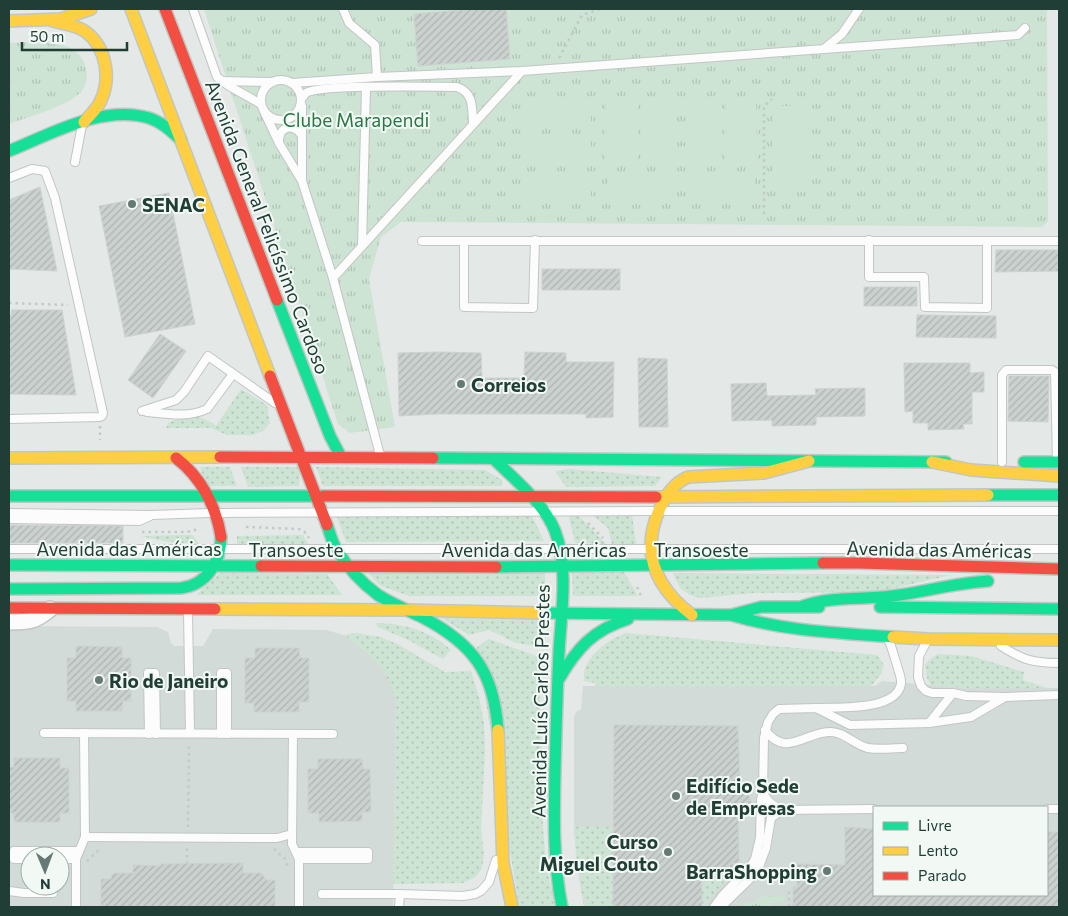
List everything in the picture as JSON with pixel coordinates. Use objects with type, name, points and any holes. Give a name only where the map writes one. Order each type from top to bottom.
[{"type":"main road","points":[[53,21],[77,15],[91,9]]},
{"type":"main road","points":[[131,9],[181,140],[207,185],[280,404],[301,457]]},
{"type":"main road","name":"Avenida General Felicíssimo Cardoso","points":[[165,9],[330,436],[341,457]]},
{"type":"main road","points":[[9,21],[53,21],[71,25],[86,32],[100,47],[106,66],[106,86],[99,104],[84,122]]},
{"type":"main road","points":[[9,151],[84,122],[112,115],[132,115],[149,118],[168,129],[181,140]]},
{"type":"main road","points":[[207,185],[223,181],[226,169]]},
{"type":"main road","name":"Avenida Luís Carlos Prestes","points":[[301,457],[336,549],[348,566],[372,590],[444,630],[475,659],[489,681],[496,708],[500,743],[501,843],[512,907]]},
{"type":"main road","points":[[9,458],[341,457],[1058,462]]},
{"type":"main road","points":[[9,589],[189,587],[202,580],[214,566],[221,549],[221,537],[215,513],[207,496],[189,470],[176,458]]},
{"type":"main road","name":"Avenida Luís Carlos Prestes","points":[[494,459],[543,512],[555,531],[560,549],[561,612],[554,850],[557,886],[562,907]]},
{"type":"main road","points":[[692,615],[680,607],[658,579],[651,549],[654,522],[658,511],[676,483],[688,477],[764,473],[808,461]]},
{"type":"main road","points":[[932,462],[971,470],[1059,476]]},
{"type":"main road","points":[[9,496],[666,497],[1059,495]]},
{"type":"main road","name":"Avenida das Américas","points":[[9,565],[561,567],[859,564],[1057,569]]},
{"type":"main road","points":[[803,606],[818,600],[835,597],[878,598],[967,582],[1006,580],[1043,574],[1057,569]]},
{"type":"main road","points":[[9,608],[406,610],[643,615],[731,615],[761,607],[803,606],[1059,609]]},
{"type":"main road","points":[[558,681],[576,651],[589,638],[611,623],[643,615]]},
{"type":"main road","points":[[731,615],[784,628],[887,637],[1059,640]]},
{"type":"street","points":[[9,622],[28,622],[50,609]]},
{"type":"lane","points":[[192,9],[215,74],[221,81],[262,107],[273,118],[285,120],[296,113],[301,100],[306,93],[311,92],[334,89],[457,87],[465,90],[468,95],[471,103],[473,123]]},
{"type":"lane","points":[[343,9],[349,23],[375,45],[377,76]]},
{"type":"lane","points":[[825,48],[842,34],[859,9]]},
{"type":"lane","points":[[292,83],[377,76],[522,71],[1018,35],[1025,28]]},
{"type":"lane","points":[[333,278],[522,71]]},
{"type":"lane","points":[[221,81],[272,82],[285,80],[297,88],[301,100],[302,181]]},
{"type":"lane","points":[[272,82],[263,91],[262,107],[279,143],[302,181],[333,278],[381,458]]},
{"type":"lane","points":[[362,246],[366,88]]},
{"type":"lane","points":[[75,162],[79,134],[84,122]]},
{"type":"lane","points":[[279,143],[282,131],[287,128],[293,127],[299,130],[302,136]]},
{"type":"lane","points":[[9,178],[32,169],[45,171],[55,198],[103,413],[102,416],[9,419]]},
{"type":"lane","points":[[422,240],[1059,241]]},
{"type":"lane","points":[[464,240],[464,307],[533,308],[535,240]]},
{"type":"lane","points":[[869,240],[869,278],[924,277],[925,307],[987,308],[987,241]]},
{"type":"lane","points":[[232,374],[207,409],[203,411],[177,415],[142,411],[176,400],[184,392],[208,356],[271,401],[280,404]]},
{"type":"lane","points":[[1002,462],[1002,375],[1006,370],[1052,370],[1055,372],[1058,462]]},
{"type":"lane","name":"Transoeste","points":[[9,513],[151,515],[322,512],[1059,511]]},
{"type":"lane","name":"Transoeste","points":[[9,519],[139,521],[151,515]]},
{"type":"lane","name":"Transoeste","points":[[9,547],[117,546],[133,549],[1059,549]]},
{"type":"lane","points":[[188,609],[190,733]]},
{"type":"lane","points":[[714,907],[755,859],[760,838],[765,730],[773,714],[779,709],[880,704],[896,692],[900,687],[901,678],[887,637]]},
{"type":"lane","points":[[928,639],[919,656],[918,677],[921,686],[932,693],[1005,697],[1059,695]]},
{"type":"lane","points":[[991,640],[1021,658],[1042,663],[1059,663]]},
{"type":"lane","points":[[148,673],[155,673],[153,734],[148,673]]},
{"type":"lane","points":[[220,673],[227,673],[224,734],[220,673]]},
{"type":"lane","points":[[929,723],[953,693]]},
{"type":"lane","points":[[816,708],[850,725],[929,723],[971,717],[1005,697]]},
{"type":"lane","points":[[765,730],[774,739],[790,749],[819,733],[830,732],[838,733],[870,748],[903,748]]},
{"type":"lane","points":[[44,733],[333,734]]},
{"type":"lane","points":[[76,907],[76,859],[85,837],[84,733]]},
{"type":"lane","points":[[293,734],[292,844],[298,856],[299,907]]},
{"type":"lane","points":[[763,790],[765,797],[770,803],[782,810],[873,809]]},
{"type":"lane","points":[[721,907],[757,872],[766,848],[771,818],[782,810]]},
{"type":"lane","points":[[85,837],[277,838],[292,834]]},
{"type":"lane","points":[[322,894],[463,896],[475,894],[489,882],[501,843]]},
{"type":"lane","points":[[20,851],[14,851],[14,859],[20,859]]},
{"type":"lane","points":[[70,851],[79,851]]},
{"type":"lane","points":[[368,852],[368,859],[298,856],[368,852]]},
{"type":"lane","points":[[70,859],[76,859]]},
{"type":"lane","points":[[399,907],[400,894]]},
{"type":"path","points":[[558,59],[582,15],[601,9]]},
{"type":"path","points":[[764,214],[764,106],[772,99]]},
{"type":"path","points":[[9,303],[79,306]]},
{"type":"path","points":[[583,518],[603,538]]},
{"type":"path","points":[[133,532],[187,532],[205,527]]},
{"type":"path","points":[[246,527],[299,529],[306,533],[310,539]]},
{"type":"path","points":[[187,864],[188,742]]},
{"type":"path","points":[[86,862],[101,848]]},
{"type":"path","points":[[178,848],[187,848]]},
{"type":"path","points":[[271,848],[277,850],[289,868]]},
{"type":"path","points":[[789,888],[789,907]]},
{"type":"shaded area","points":[[9,626],[157,627],[168,632],[171,643],[174,646],[203,646],[213,629],[326,630],[344,635],[371,655],[385,672],[393,688],[396,701],[393,907],[9,907]]},
{"type":"shaded area","points":[[882,681],[969,688],[1059,688],[1059,907],[584,907],[574,831],[574,717],[576,712],[581,709],[583,686],[875,686]]},
{"type":"green space","name":"Clube Marapendi","points":[[204,9],[1047,9],[1048,221],[1042,227],[401,222],[381,237],[369,279],[395,427],[350,433],[338,424]]},
{"type":"green space","points":[[9,43],[54,43],[75,50],[82,58],[86,68],[87,75],[84,88],[66,103],[9,124]]},
{"type":"green space","points":[[637,96],[637,161],[605,161],[606,97]]},
{"type":"green space","points":[[675,96],[675,161],[644,161],[645,97]]},
{"type":"green space","points":[[526,97],[591,97],[591,126],[526,126]]},
{"type":"green space","points":[[687,97],[718,97],[718,162],[686,162]]},
{"type":"green space","points":[[726,97],[756,97],[757,162],[725,161]]},
{"type":"green space","points":[[772,106],[811,106],[812,192],[773,192]]},
{"type":"green space","points":[[526,134],[591,134],[591,163],[527,163]]},
{"type":"green space","points":[[526,172],[591,172],[591,201],[527,201]]},
{"type":"green space","points":[[607,172],[672,172],[672,201],[608,201]]},
{"type":"green space","points":[[689,173],[754,173],[754,202],[689,202]]},
{"type":"green space","points":[[241,389],[267,405],[270,423],[263,431],[253,435],[227,435],[211,428],[166,428],[168,423],[187,417],[198,417],[216,426]]},
{"type":"green space","points":[[200,467],[230,467],[237,486],[206,486]]},
{"type":"green space","points":[[241,467],[300,467],[299,486],[248,487]]},
{"type":"green space","points":[[316,467],[485,470],[502,480],[502,486],[323,486]]},
{"type":"green space","points":[[569,469],[662,477],[655,486],[566,487],[555,471]]},
{"type":"green space","points":[[590,513],[632,515],[636,544],[612,544],[608,528]]},
{"type":"green space","points":[[336,514],[532,516],[544,541],[346,542]]},
{"type":"green space","points":[[578,515],[606,544],[575,543],[569,516]]},
{"type":"green space","points":[[193,535],[199,544],[169,542],[140,536]]},
{"type":"green space","points":[[303,535],[308,544],[237,544],[237,536]]},
{"type":"green space","points":[[624,572],[638,596],[573,596],[572,573]]},
{"type":"green space","points":[[220,573],[327,574],[342,595],[196,595]]},
{"type":"green space","points":[[369,573],[545,573],[545,596],[409,596],[379,585]]},
{"type":"green space","points":[[673,573],[951,575],[878,592],[754,593],[700,598],[690,595],[680,588]]},
{"type":"green space","points":[[441,618],[540,620],[535,646],[516,643],[489,630],[469,635]]},
{"type":"green space","points":[[375,623],[416,629],[435,638],[451,650],[443,659],[408,640],[378,627]]},
{"type":"green space","points":[[355,633],[381,637],[399,645],[445,672],[471,671],[484,723],[485,751],[481,830],[484,854],[482,868],[476,877],[463,883],[393,884],[396,701],[388,680],[377,663],[344,635]]},
{"type":"green space","points":[[626,633],[877,655],[884,665],[881,674],[871,686],[595,687],[595,683],[584,681],[587,665],[597,651],[611,640]]},
{"type":"green space","points":[[489,639],[539,657],[543,827],[546,866],[556,907],[519,907],[477,647]]},
{"type":"green space","points":[[938,654],[971,656],[1024,672],[1023,680],[1047,688],[969,688],[931,685],[927,678],[925,665]]},
{"type":"green space","points":[[574,826],[612,827],[613,907],[584,907],[576,855]]},
{"type":"green space","points":[[709,878],[727,878],[705,907],[702,907],[701,891]]},
{"type":"green space","points":[[764,896],[784,896],[785,902],[772,903],[772,907],[739,907],[747,901],[750,904]]},
{"type":"building","points":[[475,9],[506,9],[510,59],[418,66],[414,14]]},
{"type":"building","points":[[40,187],[57,271],[9,269],[9,200]]},
{"type":"building","points":[[169,193],[195,324],[125,337],[99,206]]},
{"type":"building","points":[[996,250],[1059,250],[1059,271],[995,272]]},
{"type":"building","points":[[542,269],[620,269],[620,290],[542,290]]},
{"type":"building","points":[[864,287],[917,287],[917,306],[864,306]]},
{"type":"building","points":[[12,310],[62,310],[76,395],[9,394],[9,323]]},
{"type":"building","points":[[917,315],[996,316],[996,338],[916,337]]},
{"type":"building","points":[[160,334],[186,351],[153,398],[128,380]]},
{"type":"building","points":[[525,352],[566,353],[566,362],[614,362],[613,417],[586,418],[586,414],[438,414],[399,416],[398,353],[481,353],[482,378],[524,378]]},
{"type":"building","points":[[638,358],[667,359],[668,427],[639,427]]},
{"type":"building","points":[[904,363],[970,363],[970,373],[984,372],[984,392],[972,392],[972,424],[963,424],[964,429],[928,430],[928,423],[913,423],[913,411],[905,412]]},
{"type":"building","points":[[1009,376],[1049,376],[1048,422],[1008,421]]},
{"type":"building","points":[[766,383],[767,396],[816,395],[815,389],[865,388],[865,416],[816,417],[816,425],[772,426],[772,420],[732,421],[731,384]]},
{"type":"building","points":[[9,525],[123,526],[123,543],[9,543]]},
{"type":"building","name":"Rio de Janeiro","points":[[76,646],[122,647],[122,658],[131,658],[131,701],[123,701],[122,711],[76,711],[76,701],[67,701],[67,658],[76,658]]},
{"type":"building","points":[[255,648],[299,648],[300,658],[309,658],[309,702],[299,702],[299,712],[254,712],[254,703],[245,703],[245,658],[255,658]]},
{"type":"building","name":"Edifício Sede de Empresas","points":[[614,725],[738,726],[740,787],[749,796],[753,806],[749,816],[738,816],[739,863],[733,863],[733,873],[701,873],[702,907],[613,907]]},
{"type":"building","points":[[14,758],[60,758],[60,768],[69,768],[69,813],[60,813],[60,822],[14,822],[14,813],[9,813],[9,767],[14,767]]},
{"type":"building","points":[[318,759],[362,759],[363,769],[370,769],[371,812],[362,812],[362,821],[319,822],[319,813],[308,813],[308,769],[318,769]]},
{"type":"building","name":"BarraShopping","points":[[845,827],[873,829],[873,896],[1048,896],[1048,832],[1059,832],[1059,907],[793,907],[793,887],[797,888],[797,864],[845,865]]},
{"type":"building","points":[[243,863],[243,873],[261,873],[266,880],[275,880],[275,907],[101,907],[101,879],[111,879],[115,873],[133,873],[133,865],[161,866],[161,864]]},
{"type":"traffic: fast","points":[[9,151],[60,129],[96,118],[114,115],[132,115],[149,118],[166,127],[181,140]]},
{"type":"traffic: fast","points":[[277,300],[330,436],[341,457]]},
{"type":"traffic: fast","points":[[433,458],[946,462]]},
{"type":"traffic: fast","points":[[494,459],[528,492],[544,511],[555,531],[562,560],[563,591],[557,697],[554,822],[557,873],[562,907]]},
{"type":"traffic: fast","points":[[1024,462],[1059,462]]},
{"type":"traffic: fast","points":[[988,495],[1059,495]]},
{"type":"traffic: fast","points":[[9,496],[324,496]]},
{"type":"traffic: fast","points":[[327,525],[341,556],[350,569],[366,585],[383,598],[440,627],[468,650],[486,676],[492,692],[498,730]]},
{"type":"traffic: fast","points":[[9,589],[181,588],[190,586],[205,577],[211,570],[218,555],[221,537]]},
{"type":"traffic: fast","points":[[496,567],[823,563]]},
{"type":"traffic: fast","points":[[9,565],[261,566]]},
{"type":"traffic: fast","points":[[803,606],[836,599],[892,596],[988,581]]},
{"type":"traffic: fast","points":[[731,615],[761,607],[819,607]]},
{"type":"traffic: fast","points":[[880,607],[1059,609]]},
{"type":"traffic: fast","points":[[542,613],[731,615],[791,628],[893,637]]},
{"type":"traffic: fast","points":[[559,679],[572,658],[587,641],[616,623],[628,619]]},
{"type":"traffic: slow","points":[[9,21],[61,19],[91,9]]},
{"type":"traffic: slow","points":[[131,9],[270,376]]},
{"type":"traffic: slow","points":[[53,21],[75,26],[86,32],[99,47],[103,56],[106,75],[103,95],[97,107],[84,122]]},
{"type":"traffic: slow","points":[[9,458],[220,457]]},
{"type":"traffic: slow","points":[[692,615],[679,604],[660,580],[652,554],[651,539],[654,524],[660,508],[671,489],[688,477],[764,473],[809,461]]},
{"type":"traffic: slow","points":[[932,462],[971,470],[1059,476]]},
{"type":"traffic: slow","points":[[656,497],[988,495]]},
{"type":"traffic: slow","points":[[215,609],[542,613]]},
{"type":"traffic: slow","points":[[893,637],[1059,640]]},
{"type":"traffic: slow","points":[[498,730],[503,863],[512,907]]},
{"type":"traffic: jam","points":[[165,9],[277,300]]},
{"type":"traffic: jam","points":[[270,376],[327,525]]},
{"type":"traffic: jam","points":[[220,457],[433,458]]},
{"type":"traffic: jam","points":[[176,458],[193,474],[206,493],[219,525],[221,537]]},
{"type":"traffic: jam","points":[[324,496],[656,497]]},
{"type":"traffic: jam","points":[[823,563],[1059,569]]},
{"type":"traffic: jam","points":[[261,566],[496,567]]},
{"type":"traffic: jam","points":[[9,608],[215,609]]},
{"type":"place","name":"SENAC","points":[[132,204]]},
{"type":"place","name":"Correios","points":[[461,384]]},
{"type":"place","name":"Rio de Janeiro","points":[[99,680]]},
{"type":"place","name":"Edifício Sede de Empresas","points":[[676,796]]},
{"type":"place","name":"Curso Miguel Couto","points":[[668,852]]},
{"type":"place","name":"BarraShopping","points":[[827,871]]}]
